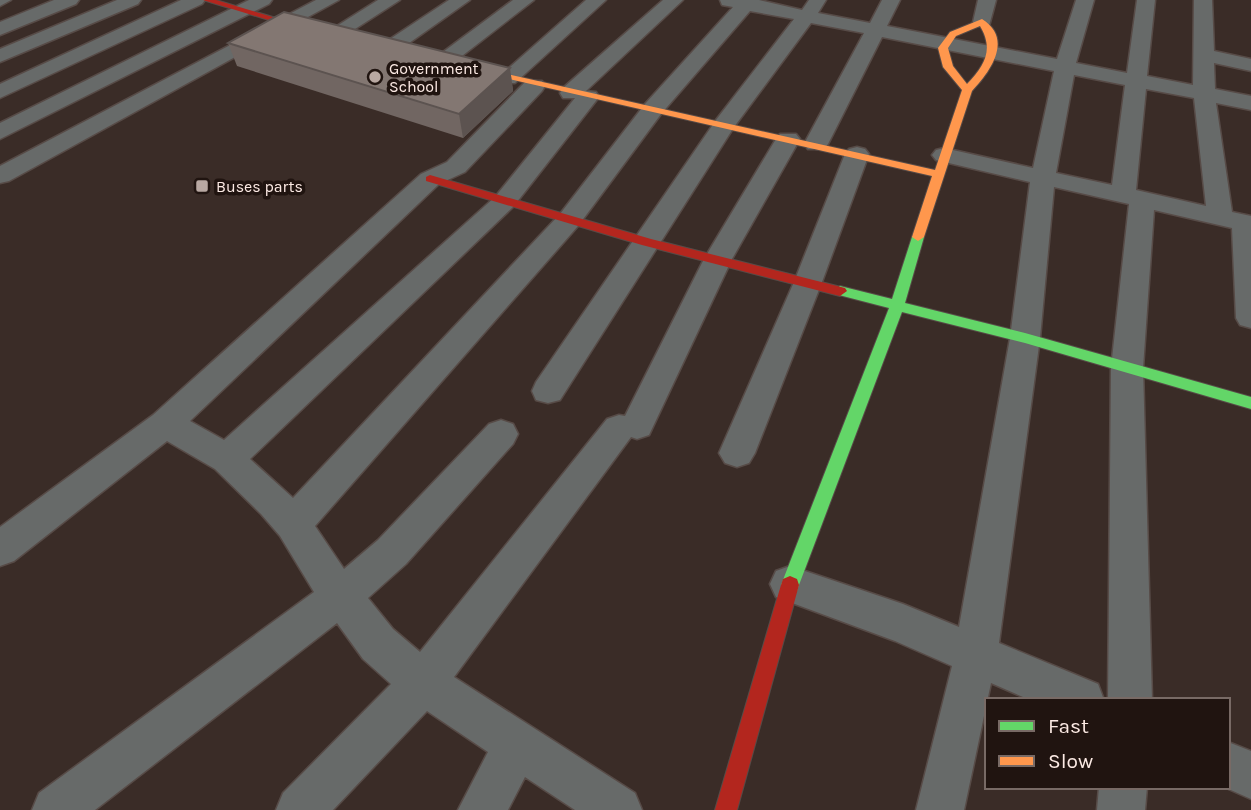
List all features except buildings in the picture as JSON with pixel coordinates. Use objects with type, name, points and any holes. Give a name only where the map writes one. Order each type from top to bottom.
[{"type":"street","points":[[0,29],[70,0]]},
{"type":"street","points":[[0,56],[132,0]]},
{"type":"street","points":[[0,92],[196,0]]},
{"type":"street","points":[[207,0],[240,12],[354,41]]},
{"type":"street","points":[[0,132],[263,0]]},
{"type":"street","points":[[0,176],[330,0]]},
{"type":"street","points":[[331,36],[391,0]]},
{"type":"street","points":[[382,48],[461,0]]},
{"type":"street","points":[[428,59],[525,0]]},
{"type":"street","points":[[0,549],[165,424],[430,179],[456,167],[521,82],[597,0]]},
{"type":"street","points":[[227,459],[504,202],[579,95],[674,0]]},
{"type":"street","points":[[816,144],[891,0]]},
{"type":"street","points":[[982,22],[987,0]]},
{"type":"street","points":[[940,810],[976,654],[1025,338],[1042,177],[1065,67],[1085,0]]},
{"type":"street","points":[[1130,698],[1127,368],[1136,80],[1146,0]]},
{"type":"street","points":[[1203,0],[1204,93],[1239,221],[1251,318]]},
{"type":"street","points":[[293,524],[569,220],[739,2],[813,8],[876,30],[1251,103]]},
{"type":"street","points":[[548,391],[723,125],[813,8]]},
{"type":"street","points":[[967,90],[944,63],[945,44],[953,33],[982,22]]},
{"type":"street","points":[[726,810],[790,584],[897,306],[967,90],[985,72],[994,54],[989,31],[982,22]]},
{"type":"street","points":[[382,48],[579,95],[857,154],[1042,177],[1239,221]]},
{"type":"street","points":[[1202,55],[1251,65]]},
{"type":"street","points":[[300,810],[423,683],[628,427],[718,259],[788,139]]},
{"type":"street","points":[[737,453],[808,282],[857,154]]},
{"type":"street","points":[[430,179],[647,242],[1025,338],[1251,404]]},
{"type":"street","points":[[165,424],[227,459],[293,524],[316,564],[378,644],[423,683],[618,810]]},
{"type":"street","points":[[56,810],[341,596],[392,552],[501,434]]},
{"type":"street","points":[[790,584],[903,624],[1077,698]]},
{"type":"street","points":[[482,810],[517,745]]},
{"type":"street","points":[[1230,766],[1251,775]]},
{"type":"street","points":[[1121,810],[1123,789]]},
{"type":"traffic: fast","points":[[790,585],[897,306],[918,237]]},
{"type":"traffic: fast","points":[[840,291],[1025,338],[1251,403]]},
{"type":"traffic: slow","points":[[918,237],[967,90],[991,59],[992,42],[982,22],[953,34],[943,48],[948,67],[967,90]]},
{"type":"traffic: slow","points":[[462,67],[937,174]]},
{"type":"traffic: jam","points":[[207,0],[321,33]]},
{"type":"traffic: jam","points":[[430,179],[647,242],[840,291]]},
{"type":"traffic: jam","points":[[726,810],[790,585]]},
{"type":"place","name":"Government School","points":[[375,77]]},
{"type":"place","name":"Buses parts","points":[[202,186]]}]
